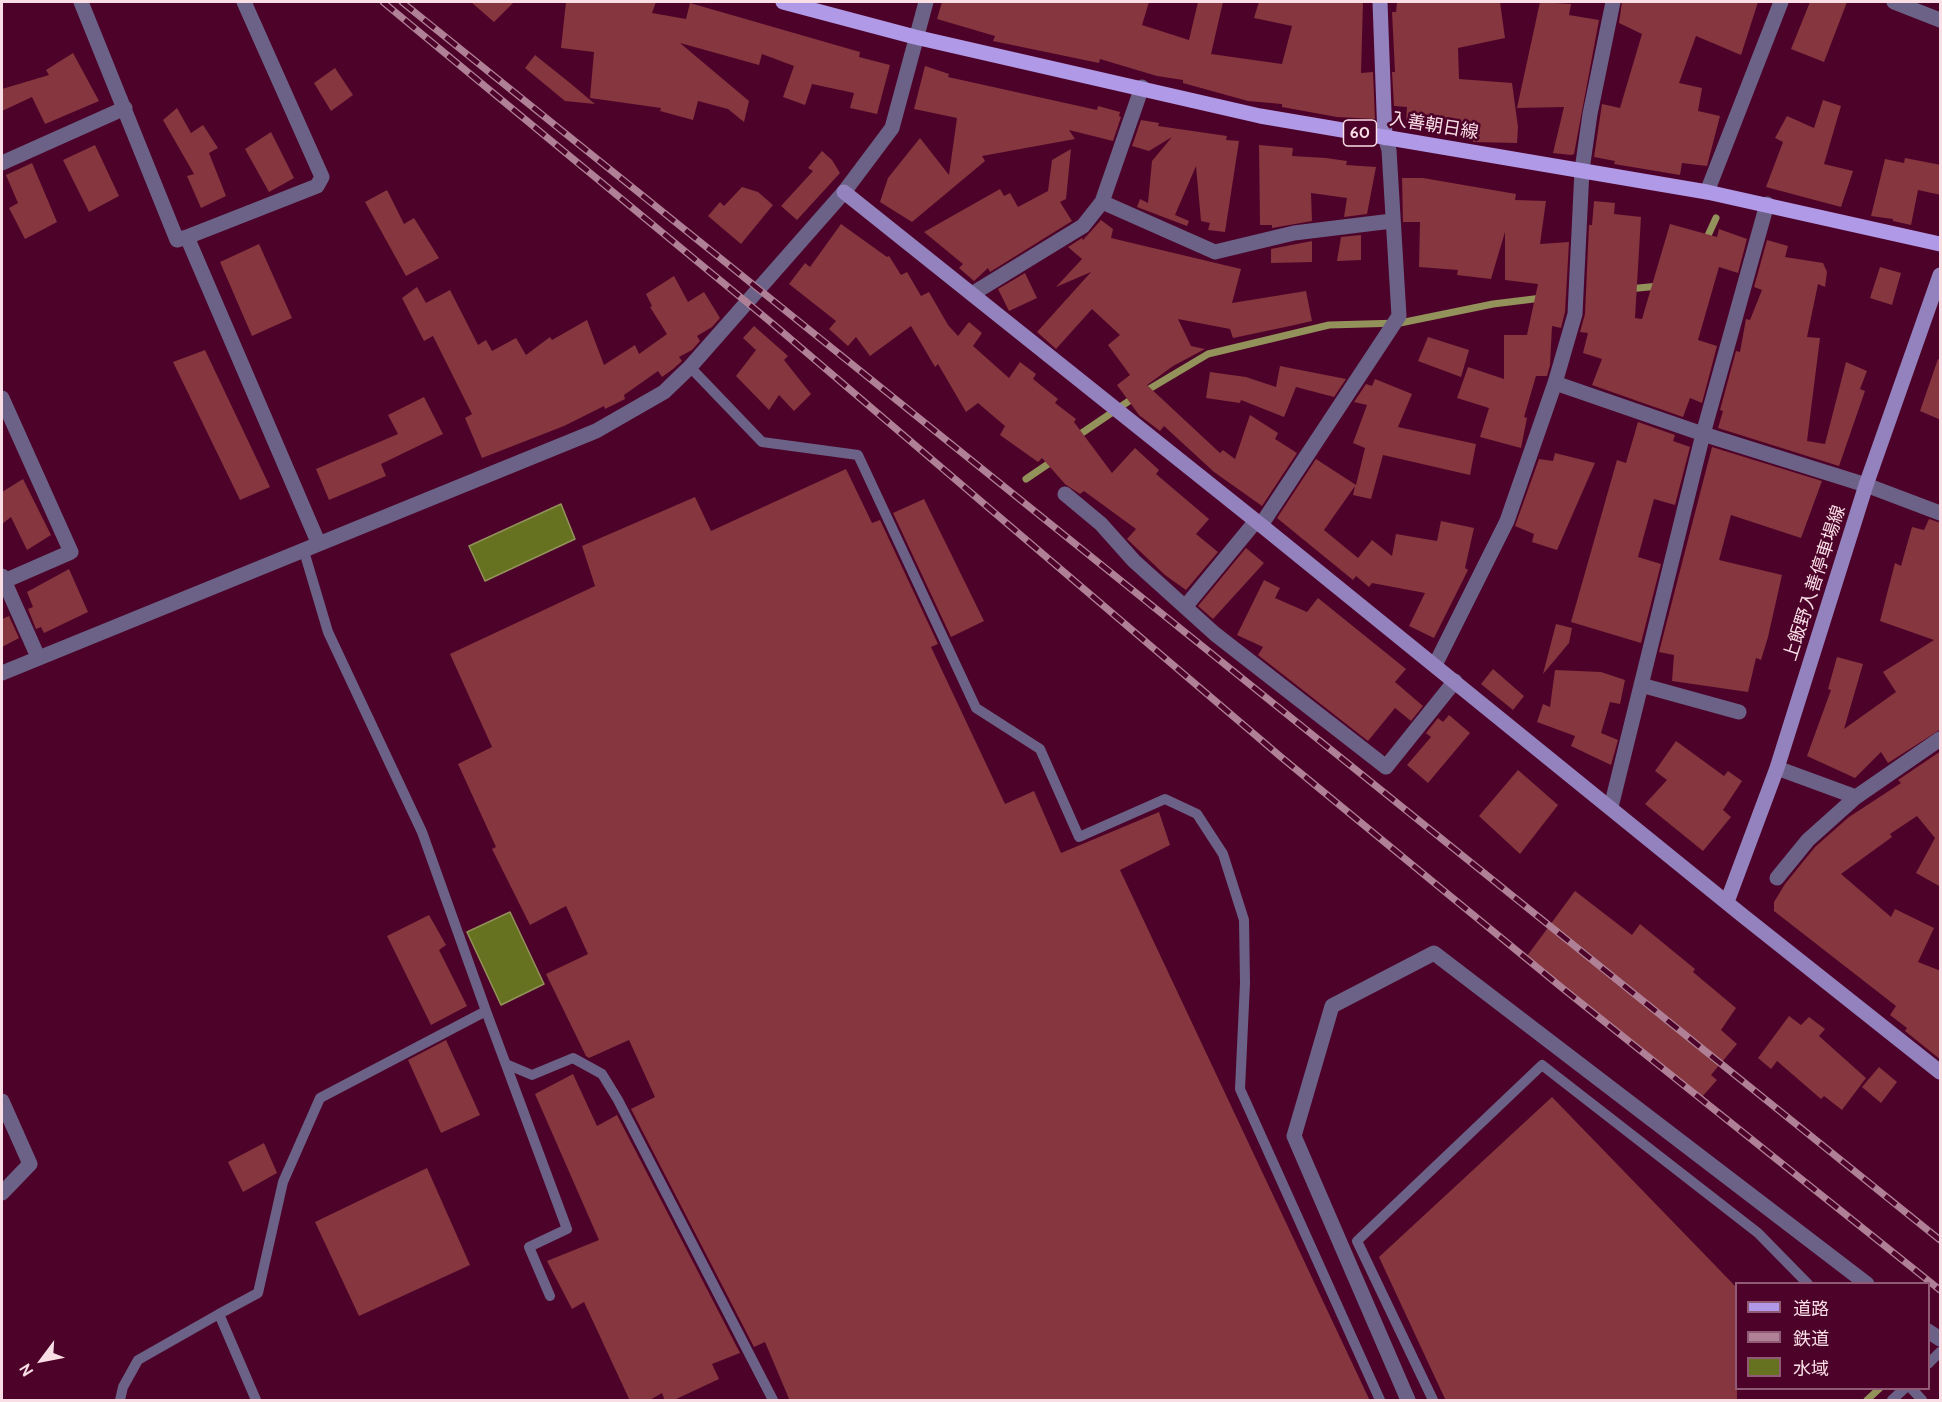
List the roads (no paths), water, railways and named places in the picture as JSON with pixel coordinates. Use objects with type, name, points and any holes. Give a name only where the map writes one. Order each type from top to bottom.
[{"type":"main road","name":"入善朝日線","points":[[783,2],[915,37],[1142,87],[1260,116],[1707,192],[1941,244]]},
{"type":"street","points":[[81,2],[177,240],[317,186],[322,177],[244,2]]},
{"type":"street","points":[[2,673],[311,545],[596,431],[664,392],[690,367],[844,192],[892,128],[926,2]]},
{"type":"street","points":[[1185,607],[1258,523],[1400,316],[1389,150],[1385,138],[1380,2]]},
{"type":"street","points":[[1435,665],[1507,521],[1555,383],[1575,314],[1582,170],[1590,114],[1613,2]]},
{"type":"street","points":[[1707,192],[1781,2]]},
{"type":"street","points":[[1894,2],[1941,20]]},
{"type":"street","points":[[972,294],[1083,226],[1102,202],[1142,87]]},
{"type":"street","points":[[2,163],[125,108]]},
{"type":"street","points":[[844,192],[1455,681],[1726,902],[1941,1072]]},
{"type":"street","points":[[1102,202],[1215,252],[1294,233],[1392,221]]},
{"type":"street","points":[[1611,807],[1703,434],[1767,204]]},
{"type":"street","points":[[187,237],[311,545]]},
{"type":"street","name":"上飯野入善停車場線","points":[[1726,902],[1777,768],[1866,485],[1941,275]]},
{"type":"street","points":[[1555,383],[1703,434],[1866,485],[1941,513]]},
{"type":"street","points":[[2,398],[71,552],[2,580],[39,657]]},
{"type":"street","points":[[1065,494],[1101,524],[1134,561],[1259,671],[1386,767],[1455,681]]},
{"type":"street","points":[[1641,685],[1739,712]]},
{"type":"street","points":[[1777,878],[1808,840],[1856,797],[1941,739]]},
{"type":"street","points":[[1777,768],[1856,797]]},
{"type":"street","points":[[1408,1401],[1294,1136],[1332,1006],[1434,953],[1865,1282]]},
{"type":"street","points":[[2,1101],[30,1164],[2,1193]]},
{"type":"lane","points":[[690,367],[762,442],[858,455],[976,708],[1040,749],[1079,837],[1165,800],[1197,814],[1222,854],[1244,920],[1245,983],[1240,1089],[1380,1401]]},
{"type":"lane","points":[[311,545],[328,632],[422,832],[567,1228],[529,1247],[550,1296]]},
{"type":"lane","points":[[120,1401],[123,1387],[138,1360],[258,1293],[283,1182],[320,1098],[486,1011]]},
{"type":"lane","points":[[506,1064],[532,1075],[573,1058],[602,1074],[618,1100],[773,1401]]},
{"type":"lane","points":[[1433,1401],[1357,1241],[1542,1065],[1758,1233],[1806,1282]]},
{"type":"lane","points":[[219,1314],[256,1401]]},
{"type":"lane","points":[[1930,1363],[1941,1352]]},
{"type":"lane","points":[[1892,1401],[1904,1390]]},
{"type":"water","points":[[561,504],[575,539],[485,581],[469,546]]},
{"type":"water","points":[[510,912],[544,984],[501,1005],[467,932]]},
{"type":"waterway","points":[[1705,242],[1716,218]]},
{"type":"waterway","points":[[1628,289],[1659,286]]},
{"type":"waterway","points":[[1076,437],[1129,401],[1208,354],[1329,325],[1400,323],[1493,304],[1542,298]]},
{"type":"waterway","points":[[1026,479],[1054,460]]},
{"type":"waterway","points":[[1867,1400],[1878,1390]]},
{"type":"railway","points":[[383,2],[773,324],[1281,757],[1561,987],[1930,1282]]},
{"type":"railway","points":[[402,2],[1940,1240]]},
{"type":"railway","points":[[1930,1282],[1940,1290]]}]
